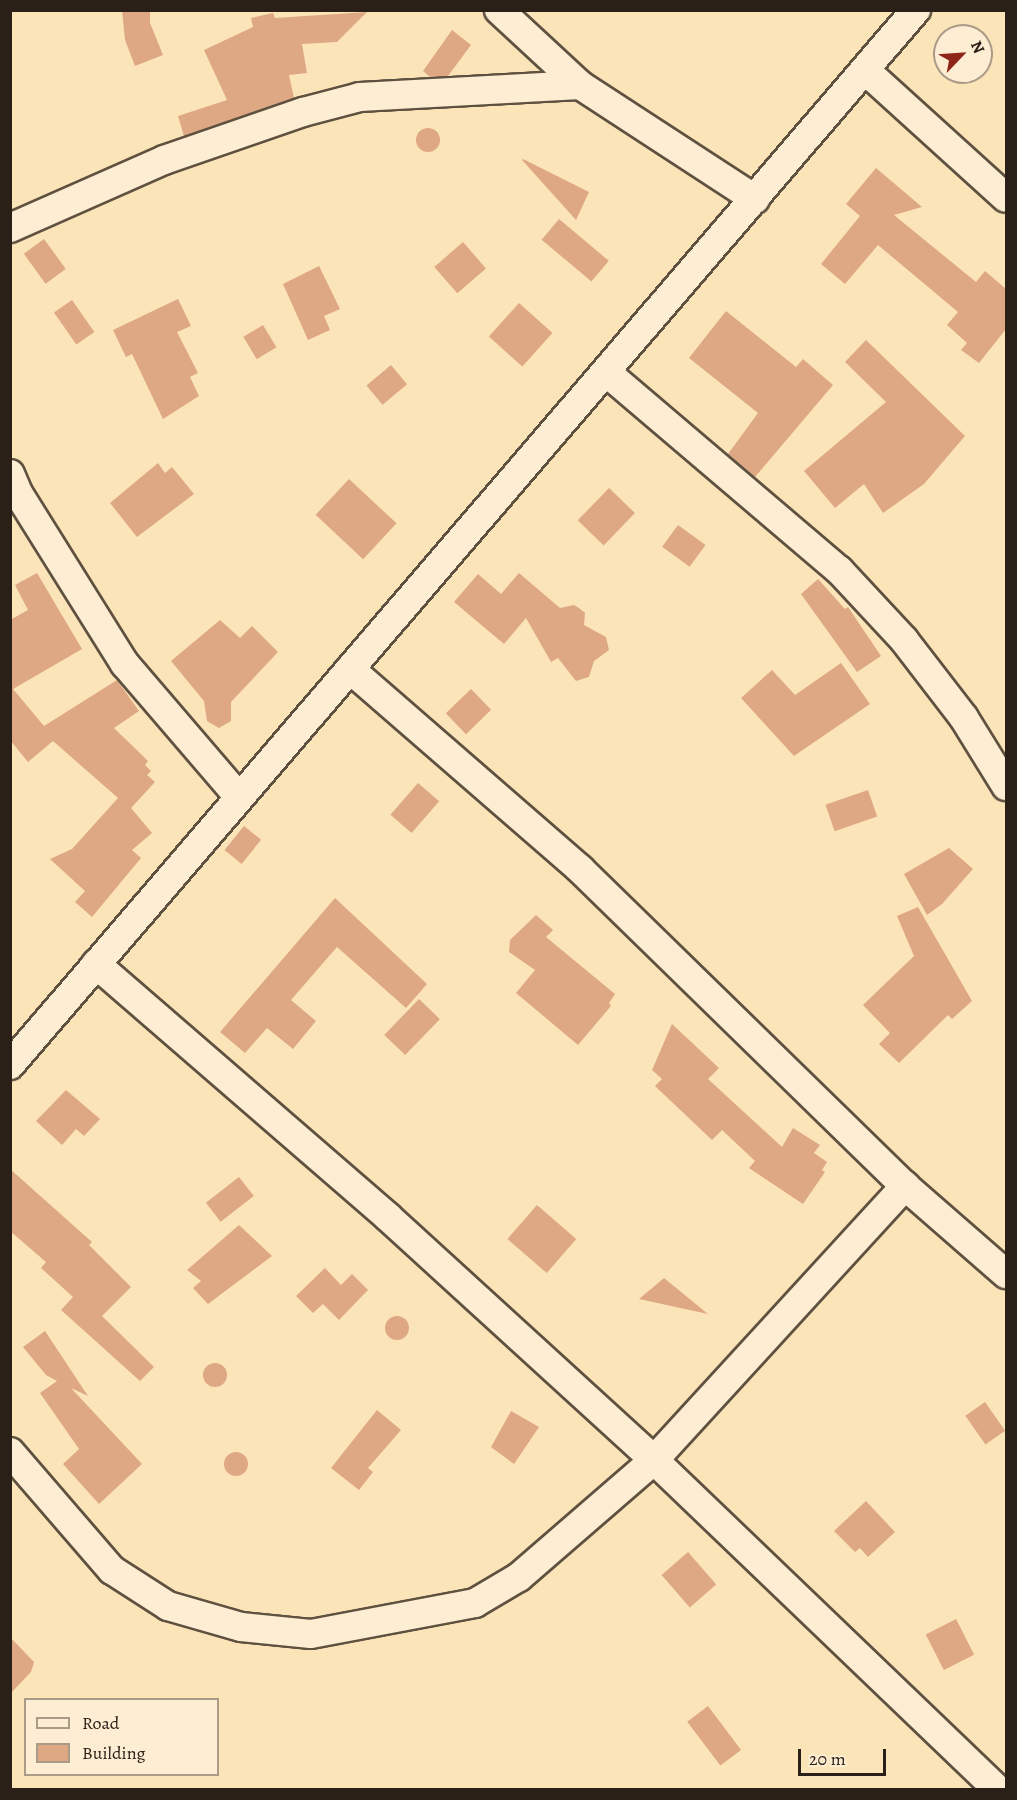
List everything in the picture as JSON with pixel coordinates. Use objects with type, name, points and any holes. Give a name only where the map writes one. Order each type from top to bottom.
[{"type":"street","points":[[499,10],[580,86],[755,199]]},
{"type":"street","points":[[10,1065],[238,796],[350,669],[916,10]]},
{"type":"street","points":[[865,70],[1006,198]]},
{"type":"street","points":[[10,228],[164,160],[303,112],[360,97],[580,86]]},
{"type":"street","points":[[606,372],[839,570],[911,649],[964,718],[1006,786]]},
{"type":"street","points":[[10,474],[18,493],[124,664],[238,796]]},
{"type":"street","points":[[350,669],[588,876],[905,1186],[1006,1274]]},
{"type":"street","points":[[96,964],[388,1216],[654,1460],[998,1790]]},
{"type":"street","points":[[10,1452],[112,1570],[168,1606],[241,1628],[311,1634],[475,1603],[519,1577],[654,1460],[905,1186]]},
{"type":"building","points":[[122,10],[150,10],[150,23],[163,55],[135,66],[125,40]]},
{"type":"building","points":[[367,12],[337,42],[302,44],[307,73],[289,75],[294,98],[184,136],[178,116],[227,100],[204,50],[253,27],[251,18],[273,13],[275,18]]},
{"type":"building","points":[[452,30],[471,45],[448,76],[430,77],[423,71]]},
{"type":"building","points":[[428,128],[437,131],[440,140],[437,149],[428,152],[419,149],[416,140],[419,131]]},
{"type":"building","points":[[522,160],[589,192],[576,220]]},
{"type":"building","points":[[876,168],[922,207],[894,215],[976,282],[985,271],[1006,289],[1006,329],[979,363],[961,350],[967,343],[947,325],[958,312],[878,245],[845,284],[821,264],[860,216],[846,204]]},
{"type":"building","points":[[559,219],[609,261],[591,281],[542,240]]},
{"type":"building","points":[[44,239],[66,269],[46,284],[24,254]]},
{"type":"building","points":[[463,242],[486,268],[457,293],[434,267]]},
{"type":"building","points":[[319,266],[340,309],[324,316],[330,330],[308,340],[283,284]]},
{"type":"building","points":[[178,299],[191,326],[177,332],[198,373],[190,377],[199,396],[163,419],[132,354],[126,357],[113,330]]},
{"type":"building","points":[[72,300],[94,332],[76,345],[54,313]]},
{"type":"building","points":[[519,303],[552,333],[522,367],[489,336]]},
{"type":"building","points":[[726,311],[796,367],[803,359],[833,385],[755,477],[728,454],[758,413],[689,358]]},
{"type":"building","points":[[263,325],[276,347],[257,359],[243,337]]},
{"type":"building","points":[[866,340],[965,436],[924,484],[883,513],[864,484],[835,508],[804,471],[886,402],[845,362]]},
{"type":"building","points":[[391,365],[407,384],[383,405],[366,386]]},
{"type":"building","points":[[158,463],[165,473],[172,467],[194,494],[137,537],[110,503]]},
{"type":"building","points":[[349,479],[397,523],[363,559],[316,515]]},
{"type":"building","points":[[609,488],[635,513],[604,545],[578,520]]},
{"type":"building","points":[[678,525],[706,545],[690,567],[662,547]]},
{"type":"building","points":[[37,573],[82,649],[13,689],[44,726],[117,680],[139,711],[114,728],[148,761],[145,765],[151,771],[147,775],[155,782],[131,808],[152,833],[132,850],[141,858],[92,917],[75,902],[85,891],[50,859],[72,849],[118,798],[53,741],[28,762],[10,740],[10,620],[28,610],[15,585]]},
{"type":"building","points":[[519,573],[560,608],[574,605],[579,608],[585,613],[584,625],[606,637],[609,650],[594,661],[589,677],[576,681],[558,658],[551,662],[526,618],[504,644],[454,602],[478,574],[501,594]]},
{"type":"building","points":[[818,579],[845,609],[848,607],[881,656],[857,672],[801,594]]},
{"type":"building","points":[[220,620],[240,638],[252,626],[278,652],[231,702],[231,721],[219,728],[207,721],[204,701],[171,661]]},
{"type":"building","points":[[841,663],[870,704],[794,756],[741,698],[772,670],[795,695]]},
{"type":"building","points":[[471,689],[491,710],[466,734],[446,713]]},
{"type":"building","points":[[418,783],[439,801],[412,833],[390,815]]},
{"type":"building","points":[[868,790],[877,816],[835,831],[825,805]]},
{"type":"building","points":[[244,826],[261,840],[242,864],[224,850]]},
{"type":"building","points":[[949,848],[973,869],[942,904],[927,915],[904,874]]},
{"type":"building","points":[[335,898],[427,984],[406,1008],[337,947],[291,1000],[316,1021],[293,1049],[267,1028],[245,1053],[220,1032]]},
{"type":"building","points":[[918,907],[972,1001],[952,1019],[948,1015],[899,1063],[879,1044],[890,1033],[863,1005],[914,956],[897,916]]},
{"type":"building","points":[[536,915],[553,930],[546,937],[615,994],[609,1003],[611,1006],[578,1045],[516,993],[535,970],[509,952],[510,940]]},
{"type":"building","points":[[419,999],[440,1019],[405,1055],[384,1035]]},
{"type":"building","points":[[672,1024],[719,1068],[708,1079],[782,1147],[793,1128],[820,1145],[814,1153],[827,1162],[822,1170],[825,1172],[803,1204],[749,1168],[755,1161],[722,1130],[712,1140],[655,1086],[662,1079],[652,1070]]},
{"type":"building","points":[[66,1090],[100,1119],[84,1136],[76,1129],[62,1145],[36,1121]]},
{"type":"building","points":[[10,1169],[92,1242],[89,1245],[131,1287],[102,1316],[154,1367],[140,1381],[61,1310],[73,1297],[41,1268],[46,1262],[10,1231]]},
{"type":"building","points":[[239,1177],[254,1196],[221,1222],[206,1203]]},
{"type":"building","points":[[537,1205],[576,1239],[547,1273],[507,1239]]},
{"type":"building","points":[[239,1225],[272,1256],[208,1304],[193,1288],[201,1281],[187,1270]]},
{"type":"building","points":[[325,1268],[341,1285],[352,1274],[368,1290],[339,1320],[323,1304],[313,1313],[296,1296]]},
{"type":"building","points":[[664,1278],[708,1314],[639,1299]]},
{"type":"building","points":[[397,1316],[406,1319],[409,1328],[406,1337],[397,1340],[388,1337],[385,1328],[388,1319]]},
{"type":"building","points":[[45,1331],[88,1396],[71,1388],[142,1464],[99,1504],[63,1464],[79,1449],[40,1393],[57,1381],[46,1375],[23,1347]]},
{"type":"building","points":[[215,1363],[224,1366],[227,1375],[224,1384],[215,1387],[206,1384],[203,1375],[206,1366]]},
{"type":"building","points":[[985,1402],[1005,1431],[985,1444],[965,1416]]},
{"type":"building","points":[[377,1410],[401,1430],[368,1468],[373,1472],[359,1490],[331,1468]]},
{"type":"building","points":[[511,1411],[539,1427],[514,1464],[491,1447]]},
{"type":"building","points":[[236,1452],[241,1453],[247,1459],[247,1469],[241,1475],[236,1476],[231,1475],[225,1469],[224,1464],[225,1459],[231,1453]]},
{"type":"building","points":[[866,1501],[895,1532],[868,1557],[860,1548],[855,1552],[834,1531]]},
{"type":"building","points":[[688,1552],[716,1584],[690,1607],[662,1575]]},
{"type":"building","points":[[956,1619],[974,1655],[944,1670],[926,1634]]},
{"type":"building","points":[[10,1637],[34,1662],[31,1672],[10,1694]]},
{"type":"building","points":[[708,1706],[741,1750],[720,1766],[687,1722]]}]
